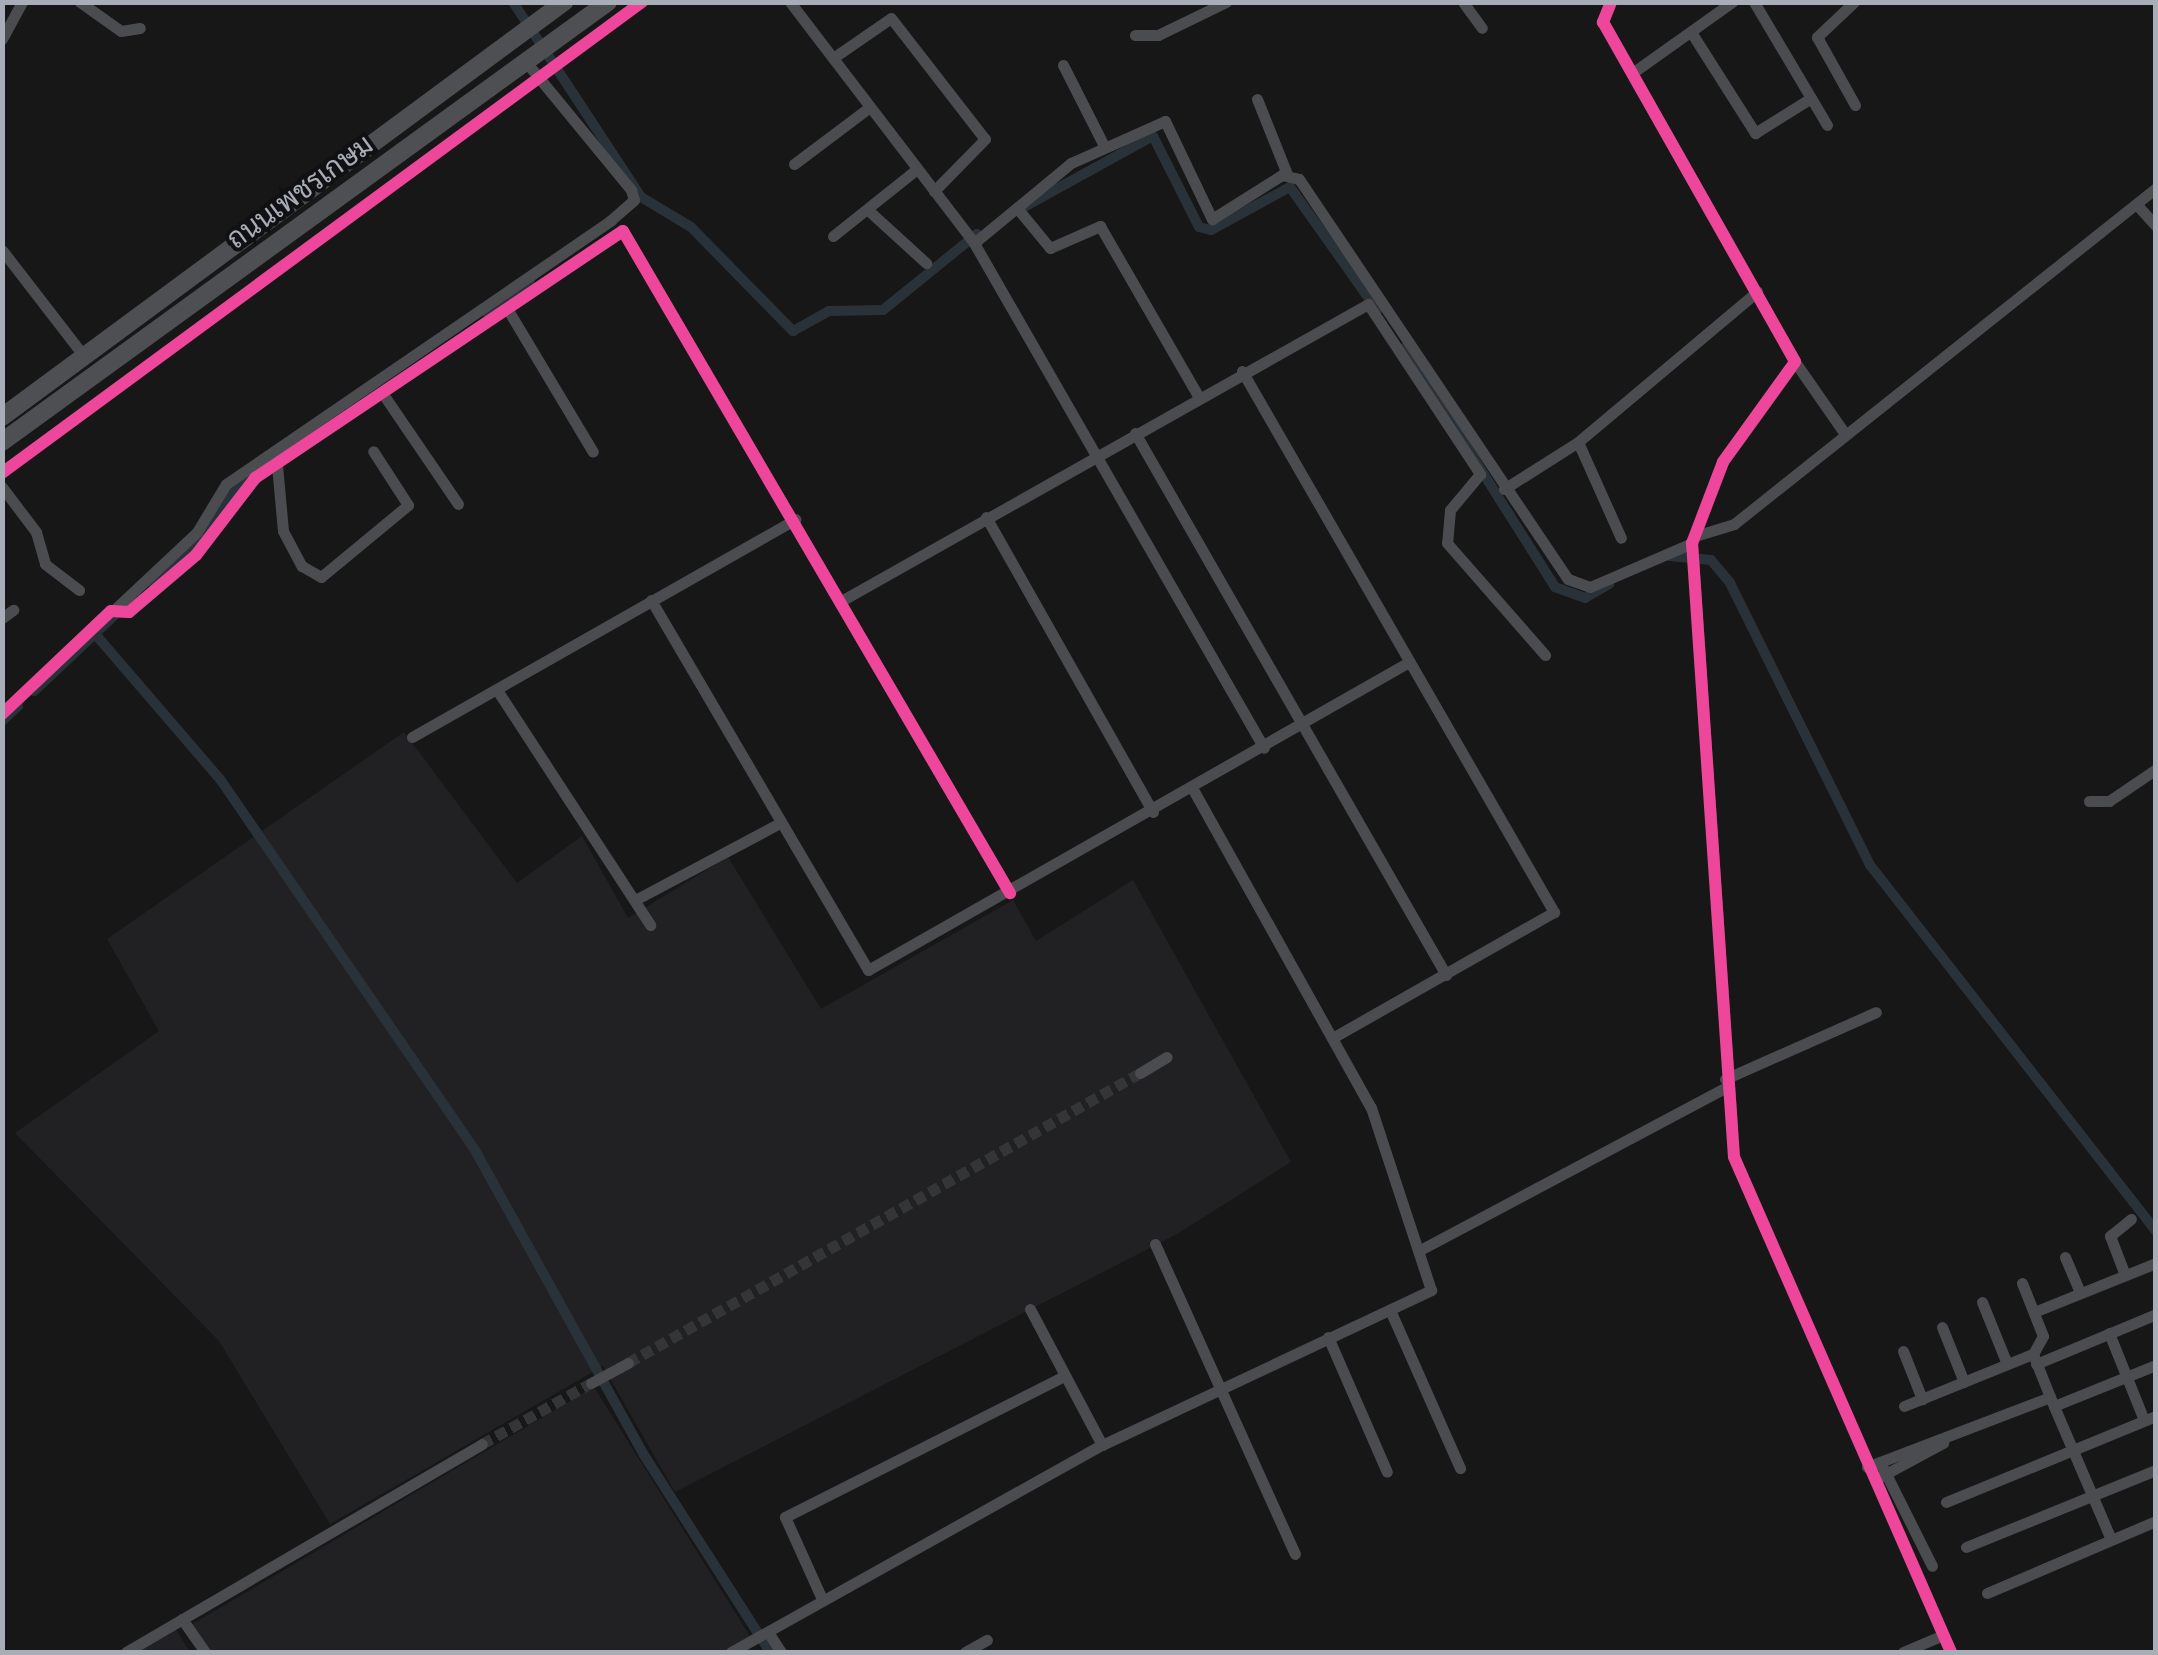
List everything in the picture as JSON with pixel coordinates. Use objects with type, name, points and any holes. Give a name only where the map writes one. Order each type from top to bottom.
[{"type":"main road","name":"ถนนเพชรเกษม","points":[[5,414],[564,2]]},
{"type":"main road","name":"ถนนเพชรเกษม","points":[[2,445],[608,2]]},
{"type":"street","points":[[2,38],[22,2]]},
{"type":"street","points":[[80,2],[121,31],[140,28]]},
{"type":"street","points":[[790,2],[972,240],[1264,748]]},
{"type":"street","points":[[1135,36],[1158,35],[1226,2]]},
{"type":"street","points":[[1463,2],[1482,28]]},
{"type":"street","points":[[1611,2],[1601,17],[1795,362],[1845,434]]},
{"type":"street","points":[[1634,71],[1732,2]]},
{"type":"street","points":[[1754,2],[1827,125]]},
{"type":"street","points":[[1854,2],[1817,37],[1855,104]]},
{"type":"street","points":[[833,58],[891,18],[985,139],[934,191]]},
{"type":"street","points":[[1692,32],[1755,134],[1810,98]]},
{"type":"street","points":[[2,714],[118,611],[196,532],[226,484],[610,221],[634,200],[631,190],[536,55]]},
{"type":"street","points":[[1063,65],[1103,144]]},
{"type":"street","points":[[1257,99],[1287,174],[1416,342],[1546,556],[1584,588],[1734,524],[2156,188]]},
{"type":"street","points":[[794,164],[870,107]]},
{"type":"street","points":[[972,240],[1103,144],[1166,121],[1212,219],[1287,174]]},
{"type":"street","points":[[834,236],[917,169]]},
{"type":"street","points":[[2138,206],[2156,226]]},
{"type":"street","points":[[1016,208],[1050,248],[1098,224],[1198,396]]},
{"type":"street","points":[[868,210],[926,262]]},
{"type":"street","points":[[605,240],[610,221]]},
{"type":"street","points":[[118,611],[204,547],[233,498],[623,231],[632,237],[1010,893]]},
{"type":"street","points":[[2,250],[84,356]]},
{"type":"street","points":[[1504,489],[1578,442],[1757,292]]},
{"type":"street","points":[[841,601],[1198,396],[1375,307],[1480,474],[1450,510],[1447,543],[1545,655]]},
{"type":"street","points":[[508,310],[593,452]]},
{"type":"street","points":[[1795,362],[1732,447],[1693,542],[1691,562],[1725,1083],[1738,1173],[1951,1652]]},
{"type":"street","points":[[1242,372],[1554,912],[1334,1037]]},
{"type":"street","points":[[383,394],[458,504]]},
{"type":"street","points":[[1135,433],[1446,974]]},
{"type":"street","points":[[1578,442],[1621,538]]},
{"type":"street","points":[[277,465],[282,532],[302,566],[322,577],[408,505],[374,451]]},
{"type":"street","points":[[2,486],[36,532],[45,564],[79,590]]},
{"type":"street","points":[[986,518],[1154,812]]},
{"type":"street","points":[[412,737],[499,692],[650,600],[795,519]]},
{"type":"street","points":[[650,600],[868,970],[1193,790],[1408,662]]},
{"type":"street","points":[[499,692],[650,925]]},
{"type":"street","points":[[2089,801],[2109,801],[2156,769]]},
{"type":"street","points":[[731,1652],[1102,1444],[1222,1384],[1390,1310],[1433,1286],[1371,1108],[1193,790]]},
{"type":"street","points":[[635,900],[780,823]]},
{"type":"street","points":[[1420,1250],[1725,1083],[1876,1012]]},
{"type":"street","points":[[1140,1073],[1168,1057]]},
{"type":"street","points":[[2125,1275],[2110,1236],[2131,1219]]},
{"type":"street","points":[[1155,1244],[1222,1384],[1295,1554]]},
{"type":"street","points":[[2065,1256],[2080,1294]]},
{"type":"street","points":[[2034,1312],[2156,1263]]},
{"type":"street","points":[[2022,1283],[2044,1342],[2034,1359]]},
{"type":"street","points":[[1982,1302],[2007,1364]]},
{"type":"street","points":[[1030,1309],[1102,1444]]},
{"type":"street","points":[[1390,1310],[1460,1468]]},
{"type":"street","points":[[1904,1406],[2007,1364],[2034,1359],[2156,1314]]},
{"type":"street","points":[[1942,1327],[1964,1382]]},
{"type":"street","points":[[1946,1502],[2150,1418],[2126,1376],[2109,1333]]},
{"type":"street","points":[[1328,1337],[1388,1472]]},
{"type":"street","points":[[1903,1352],[1922,1399]]},
{"type":"street","points":[[2034,1359],[2111,1540]]},
{"type":"street","points":[[594,1381],[628,1362]]},
{"type":"street","points":[[1867,1468],[1883,1468],[1946,1441],[2156,1365]]},
{"type":"street","points":[[822,1599],[785,1518],[1064,1376]]},
{"type":"street","points":[[126,1652],[482,1444]]},
{"type":"street","points":[[1872,1481],[1883,1468]]},
{"type":"street","points":[[1883,1468],[1932,1566]]},
{"type":"street","points":[[1966,1547],[2156,1470]]},
{"type":"street","points":[[1986,1594],[2156,1521]]},
{"type":"street","points":[[182,1619],[205,1652]]},
{"type":"street","points":[[762,1635],[780,1652]]},
{"type":"street","points":[[1902,1652],[1943,1635]]},
{"type":"street","points":[[965,1652],[987,1640]]},
{"type":"shaded area","points":[[404,732],[517,883],[582,836],[628,918],[728,857],[821,1009],[1013,900],[1036,941],[1133,880],[1291,1162],[1177,1234],[675,1492],[603,1366],[330,1524],[219,1341],[15,1133],[159,1031],[107,939]]},
{"type":"shaded area","points":[[594,1387],[751,1638],[726,1652],[207,1652],[189,1626]]},
{"type":"shaded area","points":[[175,1628],[190,1652],[136,1652]]},
{"type":"waterway","points":[[513,2],[641,197],[691,227],[793,331],[829,311],[883,310],[977,234]]},
{"type":"waterway","points":[[1022,208],[1153,136],[1199,227],[1211,230],[1290,187],[1377,310]]},
{"type":"waterway","points":[[486,312],[530,282]]},
{"type":"waterway","points":[[1404,348],[1555,587],[1585,598],[1609,584]]},
{"type":"waterway","points":[[151,582],[198,541],[245,477]]},
{"type":"waterway","points":[[1670,556],[1711,560],[1730,583],[1870,865],[2156,1231]]},
{"type":"waterway","points":[[34,691],[120,610]]},
{"type":"waterway","points":[[96,635],[220,779],[476,1152],[644,1455],[770,1652]]},
{"type":"waterway","points":[[2,721],[18,706]]},
{"type":"tunnel","points":[[628,1363],[1140,1073]]},
{"type":"tunnel","points":[[482,1444],[591,1383]]},
{"type":"cycle path","points":[[2,473],[642,2]]},
{"type":"cycle path","points":[[1611,2],[1603,22],[1795,362],[1723,462],[1692,543],[1734,1157],[1951,1652]]},
{"type":"cycle path","points":[[2,714],[111,611],[129,612],[196,555],[255,478],[623,231],[1010,893]]}]
